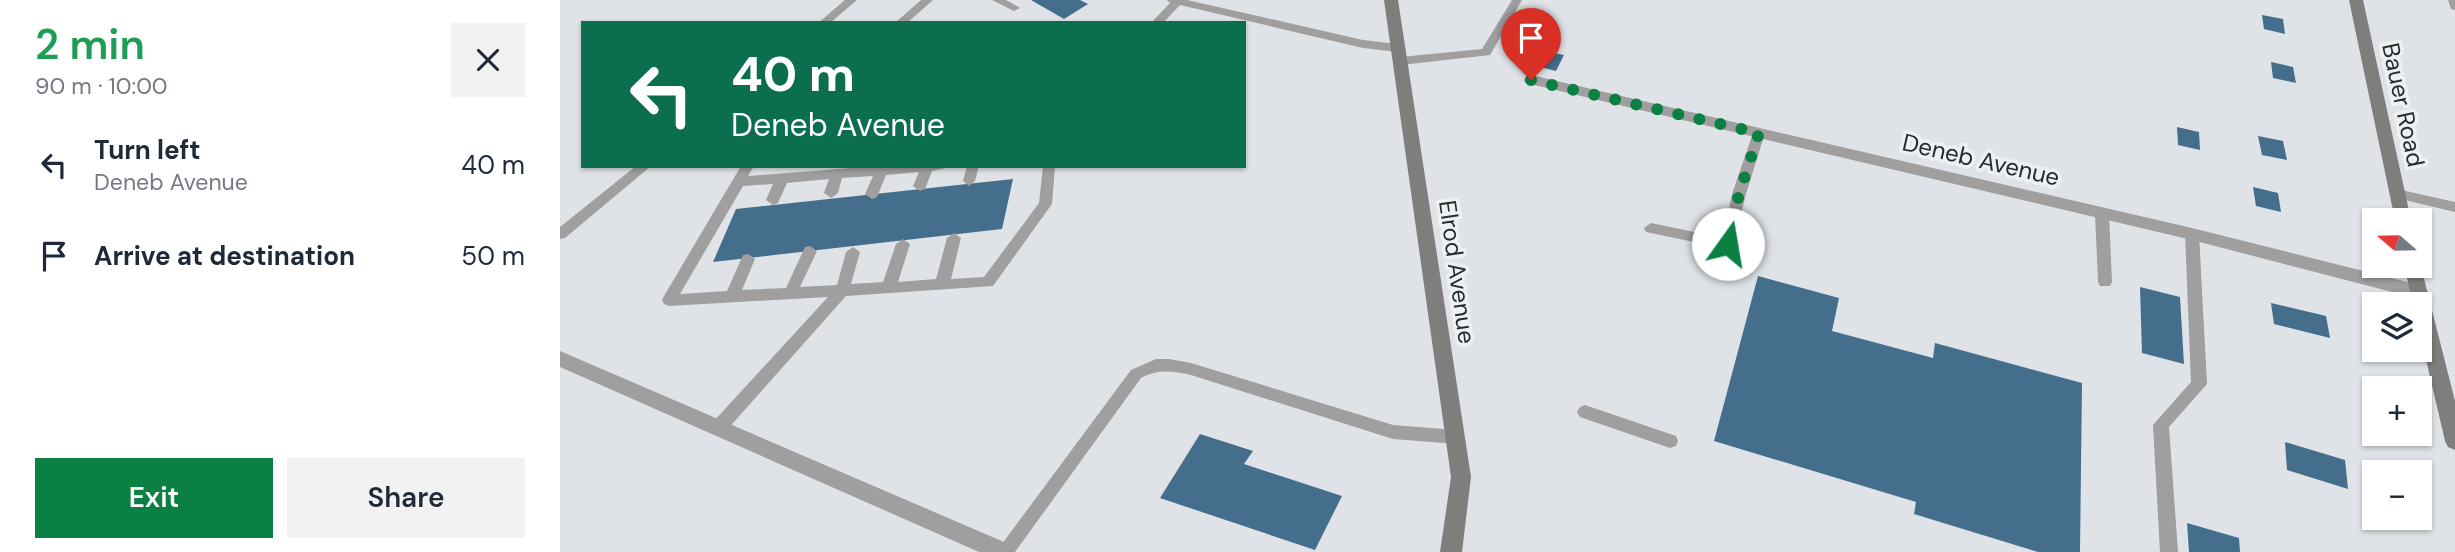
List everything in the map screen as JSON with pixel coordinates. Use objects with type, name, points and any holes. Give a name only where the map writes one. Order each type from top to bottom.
[{"type":"street","name":"Elrod Avenue","points":[[1391,0],[1461,477],[1451,552]]},
{"type":"street","name":"Bauer Road","points":[[2356,0],[2400,208]]},
{"type":"street","name":"Deneb Avenue","points":[[1531,80],[2192,234],[2419,292]]},
{"type":"street","points":[[2416,278],[2419,292]]},
{"type":"street","points":[[2432,346],[2455,441]]},
{"type":"street","points":[[560,359],[1004,552]]},
{"type":"lane","points":[[826,21],[852,0]]},
{"type":"lane","points":[[902,21],[928,0]]},
{"type":"lane","points":[[996,0],[1014,8]]},
{"type":"lane","points":[[1158,21],[1175,1],[1399,54],[1486,52],[1517,0]]},
{"type":"lane","points":[[2453,0],[2455,7]]},
{"type":"lane","points":[[1651,228],[1728,244],[1739,194],[1759,133]]},
{"type":"lane","points":[[560,234],[642,168]]},
{"type":"lane","points":[[747,168],[669,300],[988,282],[1045,204],[1049,168]]},
{"type":"lane","points":[[737,182],[916,168]]},
{"type":"lane","points":[[920,186],[927,168]]},
{"type":"lane","points":[[969,181],[972,168]]},
{"type":"lane","points":[[872,194],[881,171]]},
{"type":"lane","points":[[831,192],[837,174]]},
{"type":"lane","points":[[773,200],[782,179]]},
{"type":"lane","points":[[2397,194],[2455,207]]},
{"type":"lane","points":[[2102,213],[2105,282]]},
{"type":"lane","points":[[2169,552],[2161,425],[2199,384],[2192,234]]},
{"type":"lane","points":[[942,285],[954,238]]},
{"type":"lane","points":[[888,289],[903,244]]},
{"type":"lane","points":[[790,294],[810,251]]},
{"type":"lane","points":[[719,426],[842,291],[853,252]]},
{"type":"lane","points":[[732,297],[748,259]]},
{"type":"lane","points":[[1004,552],[1136,374],[1148,365],[1166,363],[1191,369],[1393,432],[1456,437]]},
{"type":"lane","points":[[1585,412],[1670,441]]},
{"type":"building","points":[[1031,0],[1080,0],[1088,4],[1064,19]]},
{"type":"building","points":[[2262,15],[2283,19],[2285,34],[2264,29]]},
{"type":"building","points":[[1544,51],[1564,55],[1556,71],[1536,66]]},
{"type":"building","points":[[2271,62],[2293,67],[2296,83],[2273,78]]},
{"type":"building","points":[[2177,127],[2199,132],[2200,150],[2178,145]]},
{"type":"building","points":[[2258,136],[2283,141],[2287,160],[2262,155]]},
{"type":"building","points":[[1013,179],[1002,229],[713,262],[736,209]]},
{"type":"building","points":[[2253,187],[2278,193],[2281,212],[2256,206]]},
{"type":"building","points":[[1758,276],[1839,298],[1832,331],[1933,358],[1935,343],[2082,383],[2080,552],[2038,552],[1914,514],[1916,502],[1714,441]]},
{"type":"building","points":[[2140,287],[2180,297],[2184,364],[2142,353]]},
{"type":"building","points":[[2271,303],[2326,316],[2330,338],[2274,324]]},
{"type":"building","points":[[1200,434],[1253,451],[1244,464],[1342,496],[1315,550],[1160,498]]},
{"type":"building","points":[[2285,442],[2345,460],[2348,489],[2287,470]]},
{"type":"building","points":[[2187,523],[2239,538],[2240,552],[2189,552]]},
{"type":"route","points":[[1531,80],[1759,133],[1739,194],[1728,244]]}]
